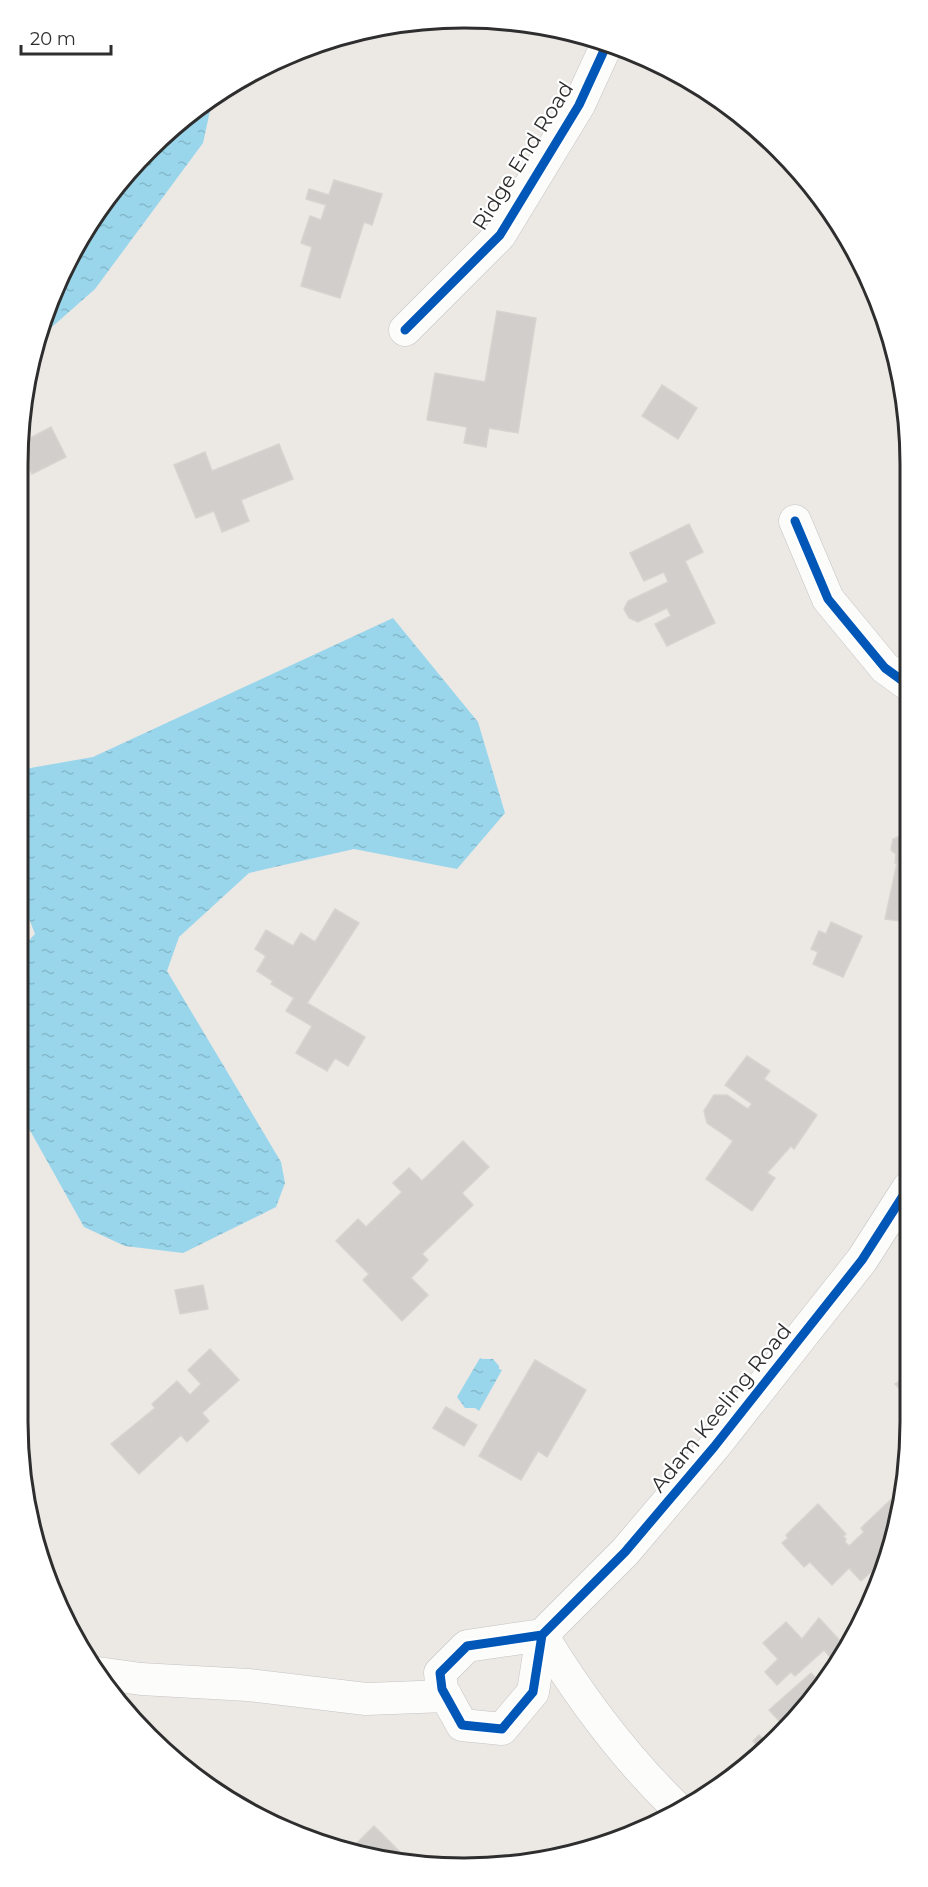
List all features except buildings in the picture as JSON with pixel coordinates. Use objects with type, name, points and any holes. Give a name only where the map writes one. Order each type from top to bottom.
[{"type":"street","name":"Ridge End Road","points":[[405,330],[500,235],[579,105],[603,52]]},
{"type":"street","points":[[795,521],[828,599],[885,668],[900,679]]},
{"type":"street","name":"Adam Keeling Road","points":[[542,1635],[625,1552],[714,1447],[862,1260],[900,1201]]},
{"type":"street","points":[[542,1635],[533,1692],[502,1729],[462,1725],[442,1689],[440,1673],[467,1646],[542,1635]]},
{"type":"street","points":[[542,1635],[582,1698],[601,1723],[653,1785],[674,1805]]},
{"type":"street","points":[[109,1674],[141,1679],[248,1685],[366,1699],[446,1696]]},
{"type":"water","points":[[210,110],[203,143],[95,289],[51,328],[73,271],[118,199],[156,156]]},
{"type":"water","points":[[393,618],[478,722],[505,813],[457,869],[354,849],[249,873],[179,937],[167,971],[281,1162],[285,1183],[276,1207],[183,1253],[125,1246],[84,1227],[28,1127],[28,941],[35,934],[28,916],[28,768],[93,757]]},
{"type":"water","points":[[480,1358],[493,1359],[502,1370],[479,1411],[475,1408],[465,1408],[457,1397]]},
{"type":"cycle path","points":[[405,330],[500,235],[579,105],[603,52]]},
{"type":"cycle path","points":[[795,521],[828,599],[885,668],[900,679]]},
{"type":"cycle path","points":[[542,1635],[625,1552],[714,1447],[862,1260],[900,1201]]},
{"type":"cycle path","points":[[542,1635],[533,1692],[502,1729],[462,1725],[442,1689],[440,1673],[467,1646],[542,1635]]}]
